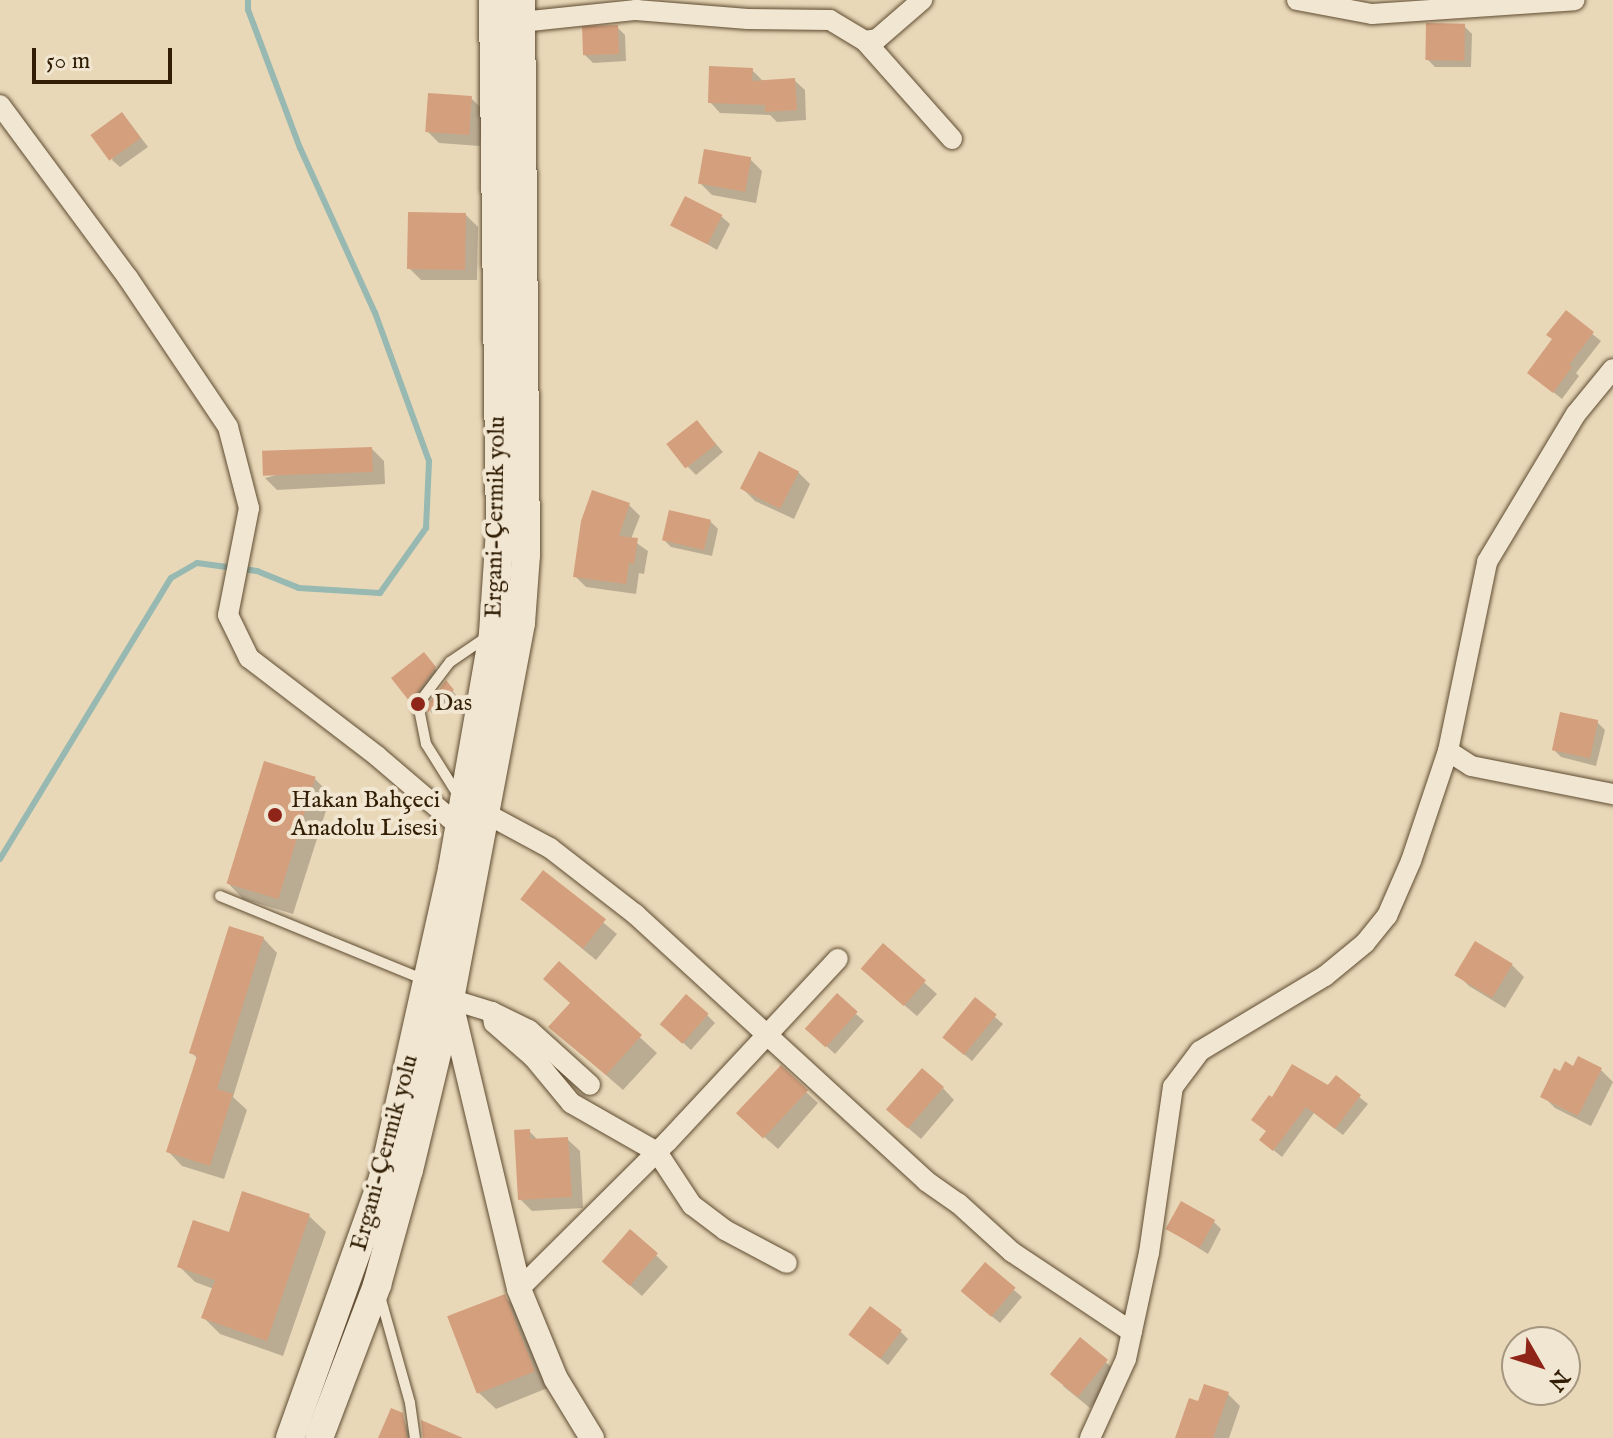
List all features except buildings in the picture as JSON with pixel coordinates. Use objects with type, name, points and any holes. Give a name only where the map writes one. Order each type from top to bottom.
[{"type":"main road","name":"Ergani-Çermik yolu","points":[[319,1438],[377,1285],[439,990],[470,815],[493,633],[500,531],[493,0]]},
{"type":"main road","name":"Ergani-Çermik yolu","points":[[470,815],[524,590],[521,11]]},
{"type":"main road","name":"Ergani-Çermik yolu","points":[[290,1438],[383,1178],[439,990]]},
{"type":"street","points":[[865,41],[877,39],[922,0]]},
{"type":"street","points":[[1297,0],[1372,14],[1575,0]]},
{"type":"street","points":[[521,11],[636,10],[748,19],[830,20],[865,41],[952,139]]},
{"type":"street","points":[[0,105],[128,278],[228,427],[249,508],[228,615],[249,658],[377,756],[470,815],[550,848],[635,914],[926,1181],[958,1203],[1012,1252],[1132,1332]]},
{"type":"street","points":[[1090,1438],[1126,1359],[1149,1253],[1173,1087],[1200,1051],[1325,976],[1365,943],[1387,916],[1411,861],[1448,751],[1487,562],[1576,414],[1613,369]]},
{"type":"street","points":[[1448,751],[1471,766],[1613,794]]},
{"type":"street","points":[[519,1289],[657,1152],[838,959]]},
{"type":"street","points":[[439,990],[529,1030],[590,1085]]},
{"type":"street","points":[[439,990],[519,1289],[556,1379],[592,1438]]},
{"type":"street","points":[[492,1012],[494,1023],[533,1057],[571,1103],[657,1152],[692,1205],[725,1230],[787,1263]]},
{"type":"lane","points":[[470,815],[426,744],[418,704],[450,662],[493,633]]},
{"type":"lane","points":[[220,896],[439,990]]},
{"type":"lane","points":[[377,1285],[410,1403],[415,1438]]},
{"type":"waterway","points":[[0,859],[171,578],[197,563],[257,571],[299,588],[380,593],[426,528],[429,461],[375,313],[300,148],[248,10],[248,0]]},
{"type":"place","name":"Das","points":[[418,704]]},
{"type":"place","name":"Hakan Bahçeci Anadolu Lisesi","points":[[275,815]]}]
